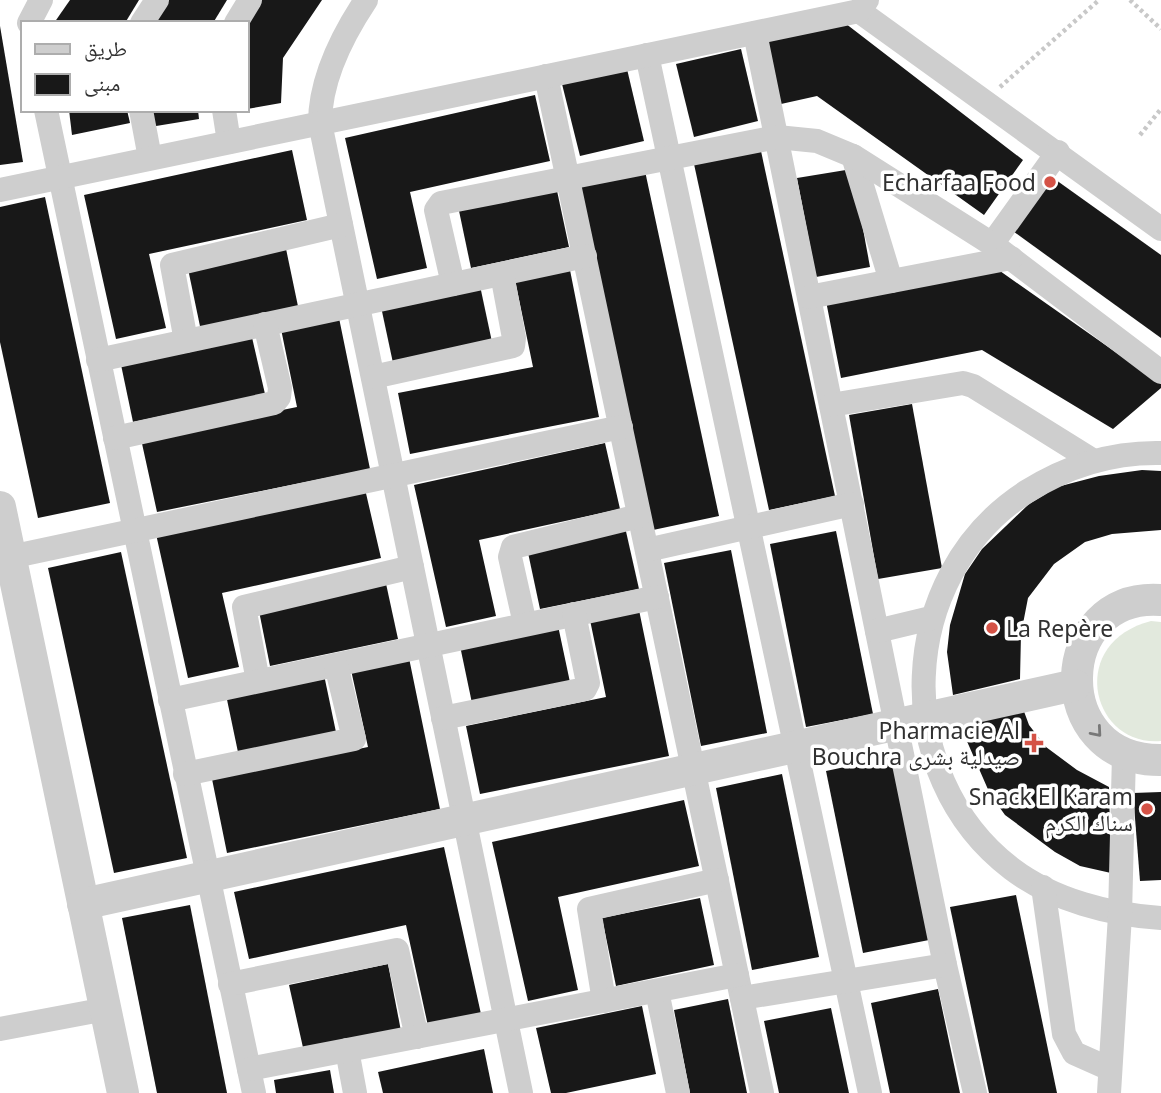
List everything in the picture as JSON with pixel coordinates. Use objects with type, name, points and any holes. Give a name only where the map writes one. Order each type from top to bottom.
[{"type":"street","points":[[30,21],[41,0]]},
{"type":"street","points":[[143,21],[157,0]]},
{"type":"street","points":[[237,21],[250,0]]},
{"type":"street","points":[[366,0],[347,31],[323,91],[320,123],[521,1093]]},
{"type":"street","points":[[816,0],[854,9],[1058,152],[1161,229]]},
{"type":"street","points":[[0,190],[755,33],[854,9]]},
{"type":"street","points":[[755,33],[877,631],[910,721],[970,827],[1012,869],[1043,887],[1120,915],[1161,918]]},
{"type":"street","points":[[646,55],[870,1093]]},
{"type":"street","points":[[546,76],[762,1093]]},
{"type":"street","points":[[46,112],[251,1081],[347,1050],[657,990],[846,981],[944,965]]},
{"type":"street","points":[[141,112],[150,158]]},
{"type":"street","points":[[223,112],[229,142]]},
{"type":"street","points":[[453,284],[436,206],[567,176],[776,136],[817,141],[853,156],[1001,251],[1161,372]]},
{"type":"street","points":[[809,297],[891,281],[1001,251],[1058,152]]},
{"type":"street","points":[[853,156],[891,281]]},
{"type":"street","points":[[186,341],[172,265],[341,226]]},
{"type":"street","points":[[99,359],[584,256]]},
{"type":"street","points":[[373,377],[513,346],[514,338],[502,274]]},
{"type":"street","points":[[115,438],[274,403],[279,397],[280,388],[265,324]]},
{"type":"street","points":[[831,405],[962,383],[973,386],[1092,460]]},
{"type":"street","points":[[10,557],[621,427]]},
{"type":"street","points":[[975,1093],[944,965],[910,721],[931,618],[949,575],[975,536],[1009,503],[1048,478],[1092,460],[1136,453],[1161,453]]},
{"type":"street","points":[[646,550],[852,504]]},
{"type":"street","points":[[0,508],[123,1093]]},
{"type":"street","points":[[525,624],[510,557],[513,547],[639,516]]},
{"type":"street","points":[[258,681],[244,607],[412,567]]},
{"type":"street","points":[[170,700],[657,597]]},
{"type":"street","points":[[1161,600],[1125,604],[1104,618],[1087,637],[1077,660],[1075,685],[1082,714],[1099,738],[1124,754],[1161,760]]},
{"type":"street","points":[[443,718],[585,689],[588,682],[574,614]]},
{"type":"street","points":[[877,631],[931,618]]},
{"type":"street","points":[[185,774],[354,739],[335,665]]},
{"type":"street","points":[[83,904],[1075,685]]},
{"type":"street","points":[[1110,1081],[1120,915],[1124,754]]},
{"type":"street","points":[[604,1001],[589,909],[717,880]]},
{"type":"street","points":[[1043,887],[1064,1034],[1074,1053],[1110,1081]]},
{"type":"street","points":[[230,984],[397,950],[417,1037]]},
{"type":"street","points":[[657,990],[678,1093]]},
{"type":"street","points":[[0,1029],[106,1009]]},
{"type":"street","points":[[347,1050],[355,1093]]},
{"type":"path","points":[[985,100],[1099,0]]},
{"type":"path","points":[[1130,0],[1161,29]]},
{"type":"path","points":[[1140,135],[1161,109]]},
{"type":"shaded area","points":[[1151,621],[1161,622],[1161,741],[1137,738],[1118,728],[1105,711],[1098,692],[1098,670],[1107,650],[1124,633]]},
{"type":"building","points":[[70,0],[139,0],[126,21],[55,21]]},
{"type":"building","points":[[169,0],[227,0],[214,21],[156,21]]},
{"type":"building","points":[[261,0],[322,0],[283,58],[281,103],[248,109],[248,21]]},
{"type":"building","points":[[841,20],[1023,160],[984,215],[817,96],[781,104],[767,36]]},
{"type":"building","points":[[0,26],[23,162],[0,165]]},
{"type":"building","points":[[741,49],[758,121],[694,137],[676,64]]},
{"type":"building","points":[[627,69],[644,141],[580,156],[562,84]]},
{"type":"building","points":[[535,95],[550,161],[410,192],[427,268],[377,279],[345,138]]},
{"type":"building","points":[[69,112],[127,112],[130,123],[72,135]]},
{"type":"building","points":[[148,112],[198,112],[199,119],[150,127]]},
{"type":"building","points":[[292,150],[307,220],[149,254],[166,328],[116,339],[84,195]]},
{"type":"building","points":[[761,151],[835,496],[769,510],[694,164]]},
{"type":"building","points":[[852,169],[870,267],[816,277],[797,178]]},
{"type":"building","points":[[645,171],[719,516],[653,530],[578,185]]},
{"type":"building","points":[[1049,175],[1161,255],[1161,338],[1010,229]]},
{"type":"building","points":[[556,186],[569,247],[471,268],[458,206]]},
{"type":"building","points":[[45,197],[110,503],[38,518],[0,342],[0,207]]},
{"type":"building","points":[[285,244],[299,311],[201,331],[187,264]]},
{"type":"building","points":[[570,270],[599,417],[410,454],[398,393],[533,367],[515,280]]},
{"type":"building","points":[[1000,271],[1161,384],[1161,388],[1113,429],[982,350],[841,378],[826,301]]},
{"type":"building","points":[[479,281],[492,342],[393,363],[380,302]]},
{"type":"building","points":[[339,318],[370,469],[157,512],[141,439],[297,407],[281,329]]},
{"type":"building","points":[[251,333],[265,394],[133,422],[120,360]]},
{"type":"building","points":[[912,404],[942,568],[878,579],[849,415]]},
{"type":"building","points":[[605,443],[620,509],[479,540],[496,616],[446,627],[414,485]]},
{"type":"building","points":[[1142,470],[1161,471],[1161,530],[1112,534],[1085,542],[1054,564],[1028,598],[1021,634],[1020,679],[953,695],[947,652],[950,625],[965,574],[982,549],[1029,504],[1057,487],[1099,476]]},
{"type":"building","points":[[365,489],[381,558],[222,593],[239,667],[188,678],[156,534]]},
{"type":"building","points":[[625,527],[639,589],[540,609],[527,548]]},
{"type":"building","points":[[836,531],[873,714],[806,727],[770,544]]},
{"type":"building","points":[[731,550],[767,733],[701,746],[664,563]]},
{"type":"building","points":[[121,552],[187,858],[114,873],[48,568]]},
{"type":"building","points":[[385,579],[398,639],[270,666],[258,606]]},
{"type":"building","points":[[639,610],[669,756],[480,794],[466,726],[606,697],[590,620]]},
{"type":"building","points":[[557,621],[571,687],[473,708],[459,641]]},
{"type":"building","points":[[409,658],[440,809],[227,853],[212,779],[368,747],[351,670]]},
{"type":"building","points":[[323,670],[337,737],[239,757],[225,690]]},
{"type":"building","points":[[1022,706],[1029,725],[1046,747],[1077,770],[1109,787],[1111,873],[1080,866],[1055,852],[1005,815],[990,794],[959,723]]},
{"type":"building","points":[[892,757],[929,940],[863,953],[826,771]]},
{"type":"building","points":[[782,774],[819,957],[752,970],[716,788]]},
{"type":"building","points":[[1161,792],[1161,880],[1140,881],[1133,793]]},
{"type":"building","points":[[684,800],[699,866],[558,897],[578,990],[528,1001],[492,842]]},
{"type":"building","points":[[444,847],[481,1014],[428,1026],[406,925],[249,959],[234,892]]},
{"type":"building","points":[[1016,895],[1057,1093],[989,1093],[950,907]]},
{"type":"building","points":[[700,898],[714,965],[616,986],[602,918]]},
{"type":"building","points":[[190,905],[227,1093],[157,1093],[122,918]]},
{"type":"building","points":[[388,964],[401,1031],[304,1052],[289,985]]},
{"type":"building","points":[[938,989],[960,1093],[890,1093],[871,1003]]},
{"type":"building","points":[[728,999],[747,1093],[690,1093],[674,1010]]},
{"type":"building","points":[[642,1006],[656,1074],[566,1093],[551,1093],[536,1028]]},
{"type":"building","points":[[831,1008],[849,1093],[779,1093],[764,1021]]},
{"type":"building","points":[[484,1049],[493,1093],[383,1093],[378,1072]]},
{"type":"building","points":[[330,1070],[334,1093],[276,1093],[274,1080]]},
{"type":"place","name":"Echarfaa Food","points":[[1050,182]]},
{"type":"place","name":"La Repère","points":[[992,628]]},
{"type":"place","name":"Pharmacie Al Bouchra صيدلية بشرى","points":[[1034,743]]},
{"type":"place","name":"Snack El Karam سناك الكرم","points":[[1147,809]]}]
